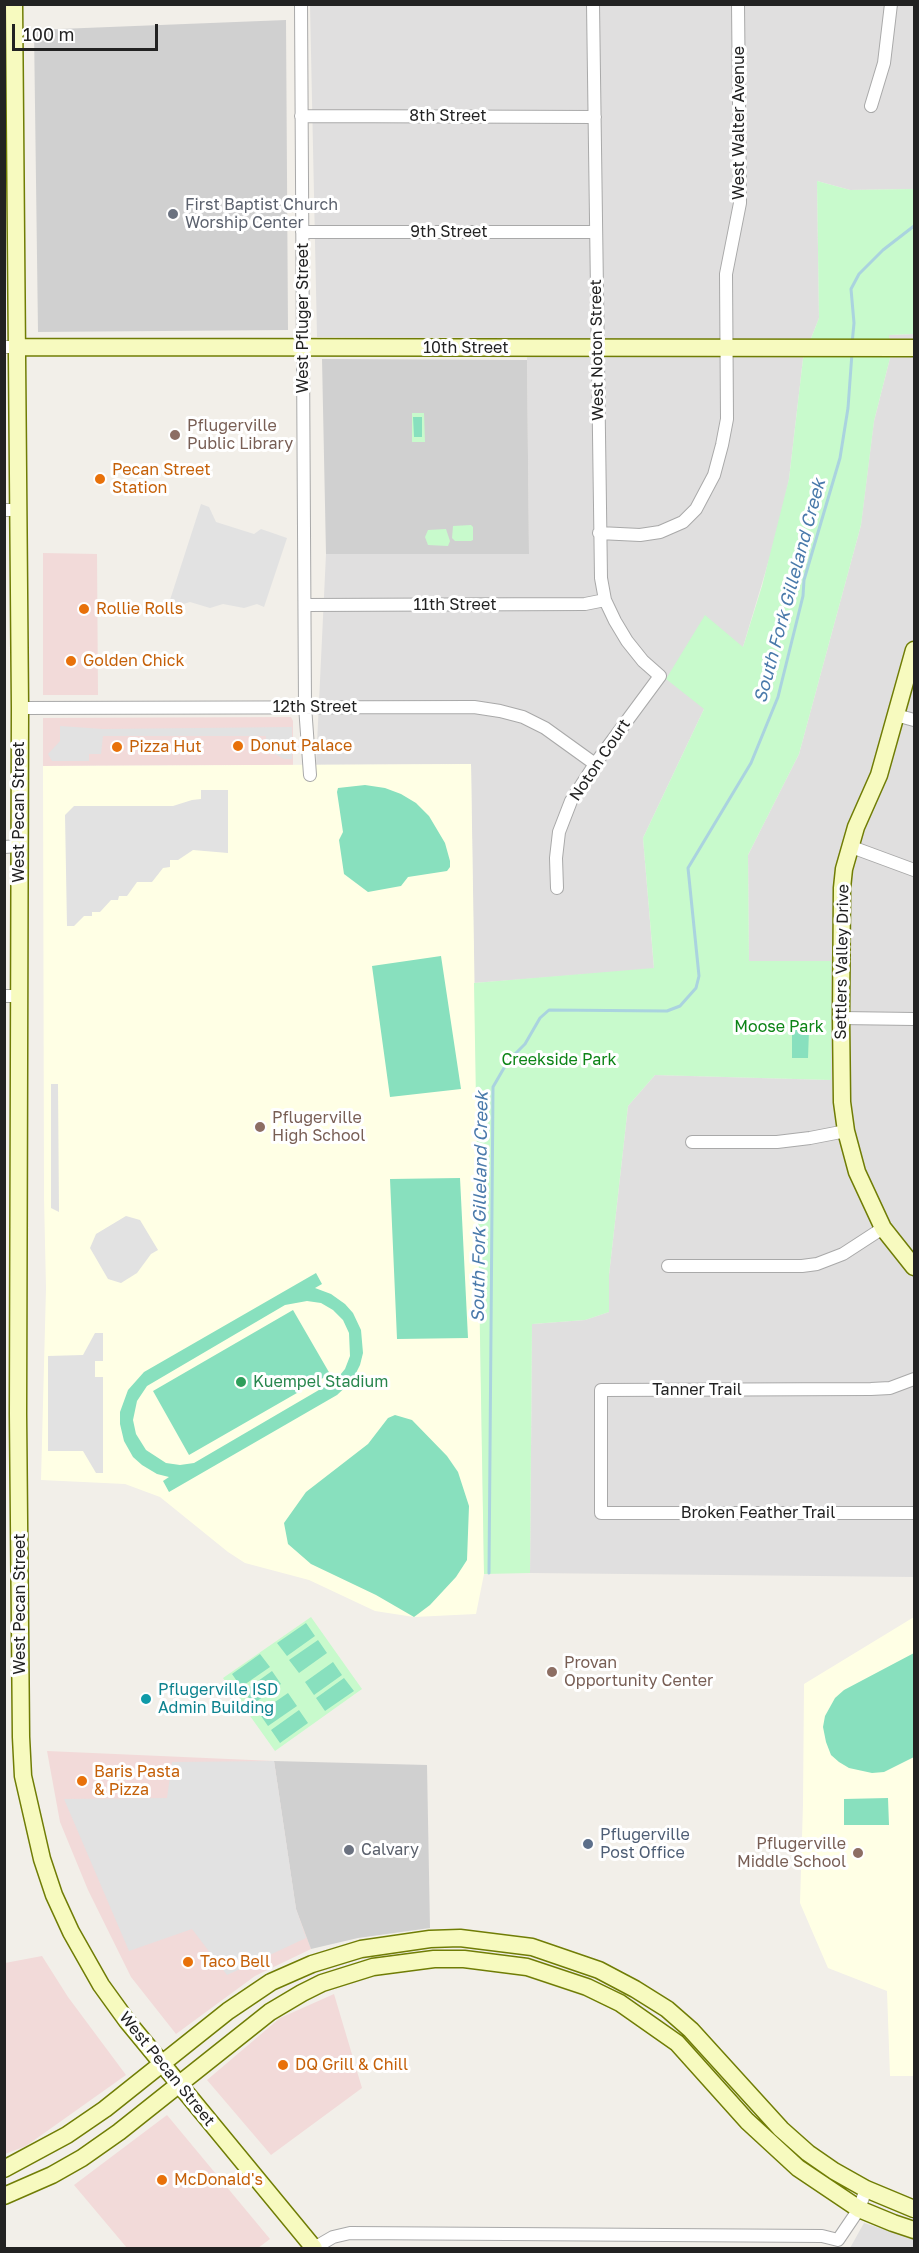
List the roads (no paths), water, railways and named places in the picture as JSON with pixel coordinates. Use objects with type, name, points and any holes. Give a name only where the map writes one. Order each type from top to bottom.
[{"type":"main road","name":"West Pecan Street","points":[[14,4],[11,510],[20,708],[12,846],[12,1305],[23,1776],[31,1817],[54,1895],[71,1932],[101,1985],[127,2021],[314,2248]]},
{"type":"main road","name":"10th Street","points":[[11,347],[915,348]]},
{"type":"main road","name":"Settlers Valley Drive","points":[[915,650],[879,775],[849,846],[842,888],[841,1018],[842,1102],[846,1131],[857,1172],[884,1228],[915,1267]]},
{"type":"main road","points":[[4,2169],[68,2135],[105,2109],[250,1995],[280,1978],[312,1964],[361,1949],[430,1939],[491,1941],[532,1947],[599,1970],[667,2009],[699,2038],[774,2122],[800,2145],[834,2171],[866,2189],[915,2209]]},
{"type":"main road","points":[[527,1967],[532,1947]]},
{"type":"main road","points":[[4,2196],[52,2175],[82,2158],[180,2085],[270,2012],[322,1983],[373,1967],[434,1959],[486,1960],[527,1967],[587,1987],[620,2003],[677,2043],[772,2145],[798,2168],[859,2208],[892,2223],[915,2230]]},
{"type":"main road","points":[[312,1964],[322,1983]]},
{"type":"main road","points":[[655,2026],[667,2009]]},
{"type":"main road","points":[[717,2086],[733,2074]]},
{"type":"street","name":"West Pfluger Street","points":[[301,4],[305,706],[310,775]]},
{"type":"street","name":"West Noton Street","points":[[594,4],[601,578],[605,600],[627,641],[643,661],[660,676]]},
{"type":"street","name":"West Walter Avenue","points":[[599,533],[640,535],[660,532],[683,522],[696,509],[714,475],[722,446],[727,419],[726,274],[740,203],[738,4]]},
{"type":"street","points":[[871,106],[884,63],[891,4]]},
{"type":"street","name":"8th Street","points":[[301,116],[595,117]]},
{"type":"street","name":"9th Street","points":[[302,232],[596,232]]},
{"type":"street","name":"11th Street","points":[[305,605],[585,604],[605,600]]},
{"type":"street","name":"Noton Court","points":[[557,888],[556,858],[559,832],[571,801],[660,676]]},
{"type":"street","name":"12th Street","points":[[20,708],[474,707],[523,717],[545,728],[596,764]]},
{"type":"street","points":[[897,715],[915,720]]},
{"type":"street","points":[[849,846],[915,870]]},
{"type":"street","points":[[841,1018],[915,1019]]},
{"type":"street","points":[[692,1142],[777,1142],[846,1131]]},
{"type":"street","points":[[668,1266],[817,1264],[843,1254],[884,1228]]},
{"type":"street","name":"Tanner Trail","points":[[601,1513],[601,1390],[871,1389],[890,1388],[915,1379]]},
{"type":"street","name":"Broken Feather Trail","points":[[601,1513],[915,1513]]},
{"type":"street","points":[[314,2248],[333,2237],[350,2233],[822,2236],[838,2240],[859,2208],[866,2189]]},
{"type":"waterway","name":"South Fork Gilleland Creek","points":[[852,344],[854,323],[851,289],[859,274],[883,250],[914,226]]},
{"type":"waterway","name":"South Fork Gilleland Creek","points":[[489,1573],[493,1087],[508,1061],[525,1044],[540,1018],[549,1010],[667,1011],[680,1006],[696,988],[699,976],[688,868],[751,763],[778,697],[803,596],[804,580],[840,458],[848,408],[852,353]]},
{"type":"place","name":"First Baptist Church Worship Center","points":[[173,214]]},
{"type":"place","name":"Pflugerville Public Library","points":[[175,435]]},
{"type":"place","name":"Pecan Street Station","points":[[100,479]]},
{"type":"place","name":"Rollie Rolls","points":[[84,609]]},
{"type":"place","name":"Golden Chick","points":[[71,661]]},
{"type":"place","name":"Donut Palace","points":[[238,746]]},
{"type":"place","name":"Pizza Hut","points":[[117,747]]},
{"type":"place","name":"Pflugerville High School","points":[[260,1127]]},
{"type":"place","name":"Kuempel Stadium","points":[[241,1382]]},
{"type":"place","name":"Provan Opportunity Center","points":[[552,1672]]},
{"type":"place","name":"Pflugerville ISD Admin Building","points":[[146,1699]]},
{"type":"place","name":"Baris Pasta & Pizza","points":[[82,1781]]},
{"type":"place","name":"Pflugerville Post Office","points":[[588,1844]]},
{"type":"place","name":"Calvary","points":[[349,1850]]},
{"type":"place","name":"Pflugerville Middle School","points":[[858,1853]]},
{"type":"place","name":"Taco Bell","points":[[188,1962]]},
{"type":"place","name":"DQ Grill & Chill","points":[[283,2065]]},
{"type":"place","name":"McDonald's","points":[[162,2180]]},
{"type":"park label","name":"Moose Park","points":[[779,1027]]},
{"type":"park label","name":"Creekside Park","points":[[559,1060]]}]
